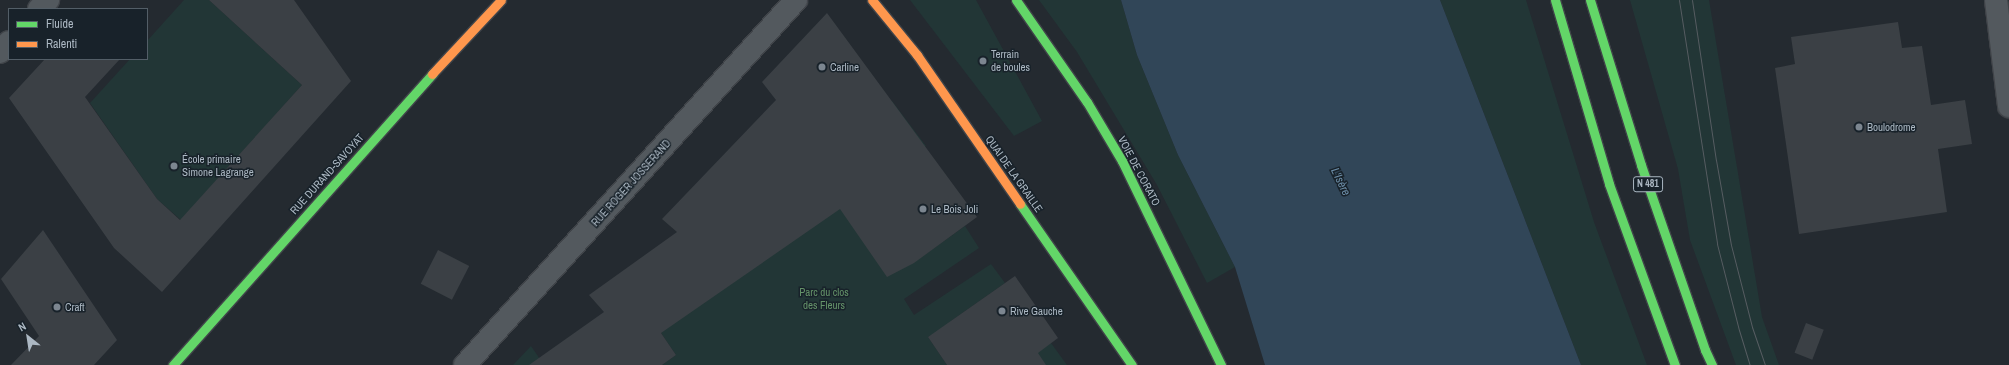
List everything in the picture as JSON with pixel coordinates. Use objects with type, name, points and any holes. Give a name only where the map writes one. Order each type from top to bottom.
[{"type":"main road","name":"RUE DURAND-SAVOYAT","points":[[173,365],[430,76],[502,0]]},
{"type":"main road","name":"QUAI DE LA GRAILLE","points":[[872,0],[917,55],[1132,365]]},
{"type":"main road","name":"VOIE DE CORATO","points":[[1016,0],[1087,102],[1122,161],[1152,220],[1221,365]]},
{"type":"main road","points":[[1555,0],[1609,184],[1675,365]]},
{"type":"main road","name":"N 481","points":[[1590,0],[1641,165],[1705,350],[1712,365]]},
{"type":"street","points":[[40,8],[48,0]]},
{"type":"street","name":"RUE ROGER JOSSERAND","points":[[465,365],[796,0]]},
{"type":"street","points":[[1996,0],[2009,106]]},
{"type":"street","points":[[0,52],[8,43]]},
{"type":"green space","points":[[184,0],[209,0],[302,85],[181,220],[157,199],[90,103],[129,60],[148,60],[148,40]]},
{"type":"green space","name":"Terrain de boules","points":[[910,0],[976,0],[1042,121],[1014,136]]},
{"type":"green space","points":[[1039,0],[1121,0],[1137,55],[1178,155],[1235,267],[1207,283],[1157,185],[1077,52]]},
{"type":"green space","points":[[1440,0],[1526,0],[1594,222],[1647,365],[1581,365]]},
{"type":"green space","points":[[1630,0],[1709,0],[1762,317],[1779,365],[1736,365],[1690,240],[1678,169]]},
{"type":"green space","name":"Parc du clos des Fleurs","points":[[892,101],[926,146],[853,197],[913,263],[965,226],[979,248],[904,299],[914,315],[991,264],[1005,283],[951,321],[981,365],[949,365],[931,335],[928,337],[947,365],[662,365],[676,355],[661,333],[810,160]]},
{"type":"green space","points":[[1051,343],[1067,365],[1019,365]]},
{"type":"green space","points":[[531,346],[544,365],[513,365]]},
{"type":"water","name":"L'Isère","points":[[1121,0],[1440,0],[1581,365],[1265,365],[1235,267],[1178,155],[1137,55]]},
{"type":"building","points":[[209,0],[294,0],[351,81],[162,292],[114,248],[9,98],[44,60],[119,60],[85,97],[157,199],[180,220],[302,85]]},
{"type":"building","points":[[827,13],[977,217],[914,263],[887,277],[840,209],[661,333],[676,355],[662,365],[529,365],[604,312],[589,295],[677,232],[662,219],[776,100],[762,82]]},
{"type":"building","name":"Boulodrome","points":[[1898,22],[1902,48],[1922,46],[1931,105],[1965,100],[1972,144],[1938,149],[1947,212],[1799,234],[1775,68],[1795,64],[1791,37]]},
{"type":"building","name":"Craft","points":[[43,230],[117,340],[94,365],[11,365],[39,336],[1,279]]},
{"type":"building","points":[[438,250],[469,266],[452,300],[421,284]]},
{"type":"building","name":"Rive Gauche","points":[[1015,276],[1058,338],[1038,353],[1046,365],[947,365],[928,337]]},
{"type":"building","points":[[1806,323],[1824,330],[1812,360],[1795,353]]},
{"type":"tram line","points":[[1679,0],[1717,244],[1739,330],[1750,365]]},
{"type":"tram line","points":[[1692,0],[1716,160],[1731,245],[1752,327],[1765,365]]},
{"type":"traffic: fast","points":[[1016,0],[1087,102],[1122,161],[1221,365]]},
{"type":"traffic: fast","points":[[1555,0],[1609,184],[1675,365]]},
{"type":"traffic: fast","points":[[1590,0],[1641,165],[1705,350],[1712,365]]},
{"type":"traffic: fast","points":[[173,365],[432,74]]},
{"type":"traffic: fast","points":[[1020,204],[1132,365]]},
{"type":"traffic: slow","points":[[432,74],[501,0]]},
{"type":"traffic: slow","points":[[872,0],[917,55],[1020,204]]},
{"type":"place","name":"Terrain de boules","points":[[983,61]]},
{"type":"place","name":"Carline","points":[[822,67]]},
{"type":"place","name":"Boulodrome","points":[[1859,127]]},
{"type":"place","name":"École primaire Simone Lagrange","points":[[174,166]]},
{"type":"place","name":"Le Bois Joli","points":[[923,209]]},
{"type":"place","name":"Craft","points":[[57,307]]},
{"type":"place","name":"Rive Gauche","points":[[1002,311]]}]
